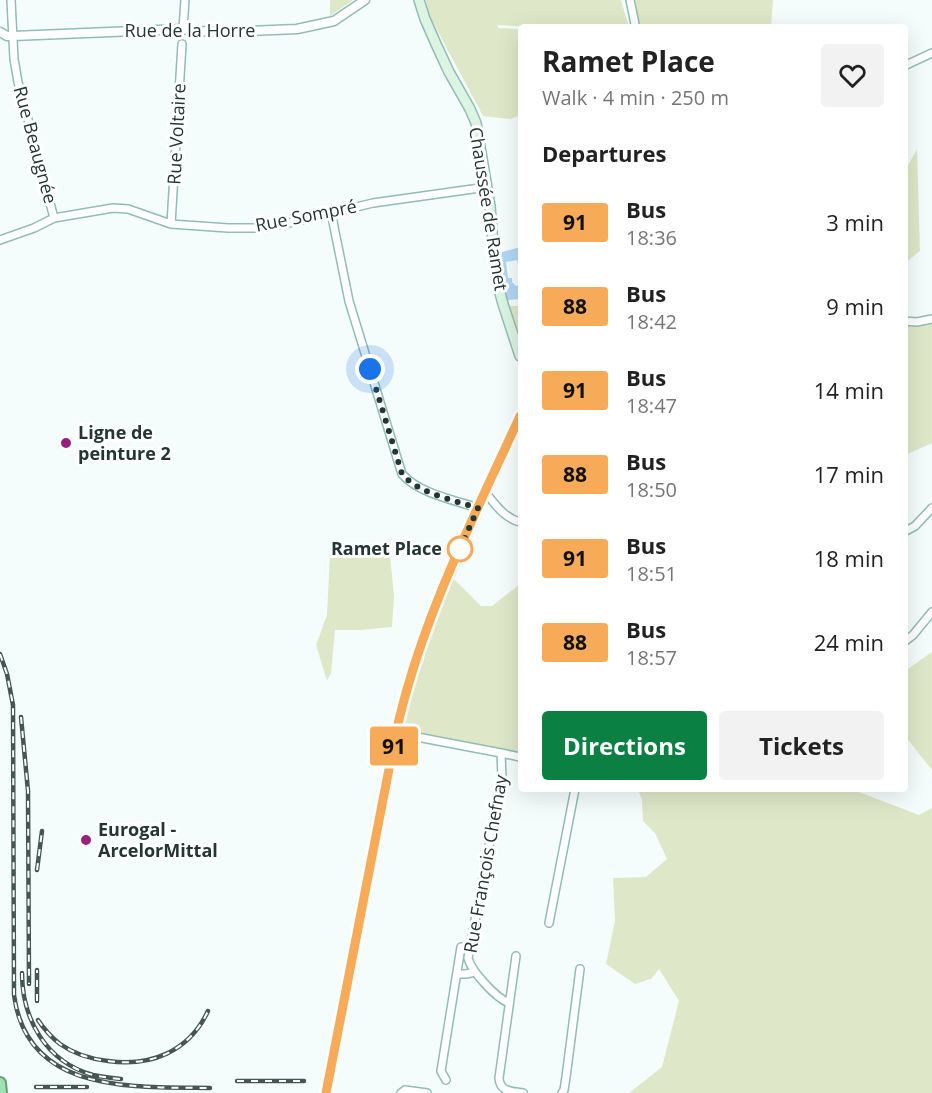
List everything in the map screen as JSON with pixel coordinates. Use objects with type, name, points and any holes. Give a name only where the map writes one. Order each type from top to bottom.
[{"type":"highway","points":[[0,1083],[1,1093]]},
{"type":"main road","name":"Chaussée de Ramet","points":[[419,0],[435,44],[473,115],[492,219],[497,282],[518,350]]},
{"type":"main road","points":[[326,1093],[402,705],[417,654],[445,584],[518,420]]},
{"type":"street","name":"Rue Beaugnée","points":[[11,0],[5,36],[14,59],[54,218]]},
{"type":"street","points":[[183,28],[185,0]]},
{"type":"street","name":"Rue de la Horre","points":[[5,36],[183,28],[195,31],[228,32],[297,29],[334,21],[365,0]]},
{"type":"street","points":[[630,0],[635,24]]},
{"type":"street","name":"Rue Voltaire","points":[[171,224],[182,44]]},
{"type":"street","points":[[908,64],[932,53]]},
{"type":"street","name":"Rue Sompré","points":[[0,240],[54,218],[113,207],[128,209],[171,224],[256,228],[373,203],[487,187]]},
{"type":"street","points":[[332,212],[349,301],[402,474],[408,482],[420,489],[478,508]]},
{"type":"street","points":[[908,321],[932,319]]},
{"type":"street","points":[[485,492],[504,515],[518,522]]},
{"type":"street","points":[[908,530],[915,526],[932,508]]},
{"type":"street","points":[[908,639],[932,612]]},
{"type":"street","name":"Rue François Chefnay","points":[[396,733],[501,753],[502,777],[468,954],[470,965],[475,972],[499,998],[509,1003]]},
{"type":"street","points":[[501,753],[518,757]]},
{"type":"street","points":[[549,923],[574,792]]},
{"type":"street","name":"Rue François Chefnay","points":[[446,1080],[441,1071],[461,947]]},
{"type":"street","points":[[516,956],[499,1082],[501,1087],[507,1091],[523,1093]]},
{"type":"street","points":[[562,1093],[580,969]]},
{"type":"street","name":"Rue François Chefnay","points":[[457,974],[475,972]]},
{"type":"street","points":[[401,1093],[405,1090],[427,1093]]},
{"type":"green space","points":[[330,0],[353,0],[330,16]]},
{"type":"green space","points":[[426,0],[621,0],[628,24],[498,25],[498,28],[518,29],[518,116],[511,119],[483,116],[429,15]]},
{"type":"green space","points":[[630,0],[773,0],[771,24],[635,24]]},
{"type":"green space","points":[[917,149],[920,251],[908,261],[908,166]]},
{"type":"green space","points":[[518,306],[518,333],[509,308]]},
{"type":"green space","points":[[908,324],[932,324],[932,443],[908,454]]},
{"type":"green space","points":[[330,552],[390,556],[394,595],[392,627],[335,630],[331,673],[327,681],[316,645],[327,615]]},
{"type":"green space","points":[[452,577],[481,606],[492,606],[518,586],[518,753],[411,733],[405,728],[403,719],[415,669]]},
{"type":"green space","points":[[932,652],[932,770],[908,740],[908,669]]},
{"type":"green space","points":[[639,792],[859,792],[919,815],[932,808],[932,1093],[629,1093],[662,1067],[679,1001],[659,969],[651,979],[635,984],[606,964],[615,921],[613,878],[646,877],[667,859],[655,833],[643,821],[642,800]]},
{"type":"water","points":[[518,248],[518,264],[517,260],[506,262],[508,278],[512,278],[512,282],[518,286],[518,299],[506,299],[499,253]]},
{"type":"railway","points":[[0,654],[7,674],[13,705],[14,995],[23,1027],[39,1051],[60,1067],[86,1078],[147,1087],[210,1088]]},
{"type":"railway","points":[[21,717],[28,791],[29,984]]},
{"type":"railway","points":[[37,870],[42,831]]},
{"type":"railway","points":[[37,970],[37,1001]]},
{"type":"railway","points":[[22,973],[26,1007],[32,1022],[50,1049],[76,1069],[93,1075],[121,1079]]},
{"type":"railway","points":[[38,1020],[48,1033],[65,1048],[89,1057],[124,1062],[153,1059],[167,1054],[190,1037],[208,1011]]},
{"type":"railway","points":[[237,1081],[304,1081]]},
{"type":"railway","points":[[36,1087],[87,1087]]},
{"type":"bus line","name":"91","points":[[326,1093],[409,677],[445,584],[518,420]]},
{"type":"place","name":"Ligne de peinture 2","points":[[66,443]]},
{"type":"place","name":"Ramet Place","points":[[460,549]]},
{"type":"place","name":"Eurogal - ArcelorMittal","points":[[86,840]]},
{"type":"route","points":[[370,369],[402,474],[408,482],[420,489],[478,508],[459,551],[460,549]]}]
